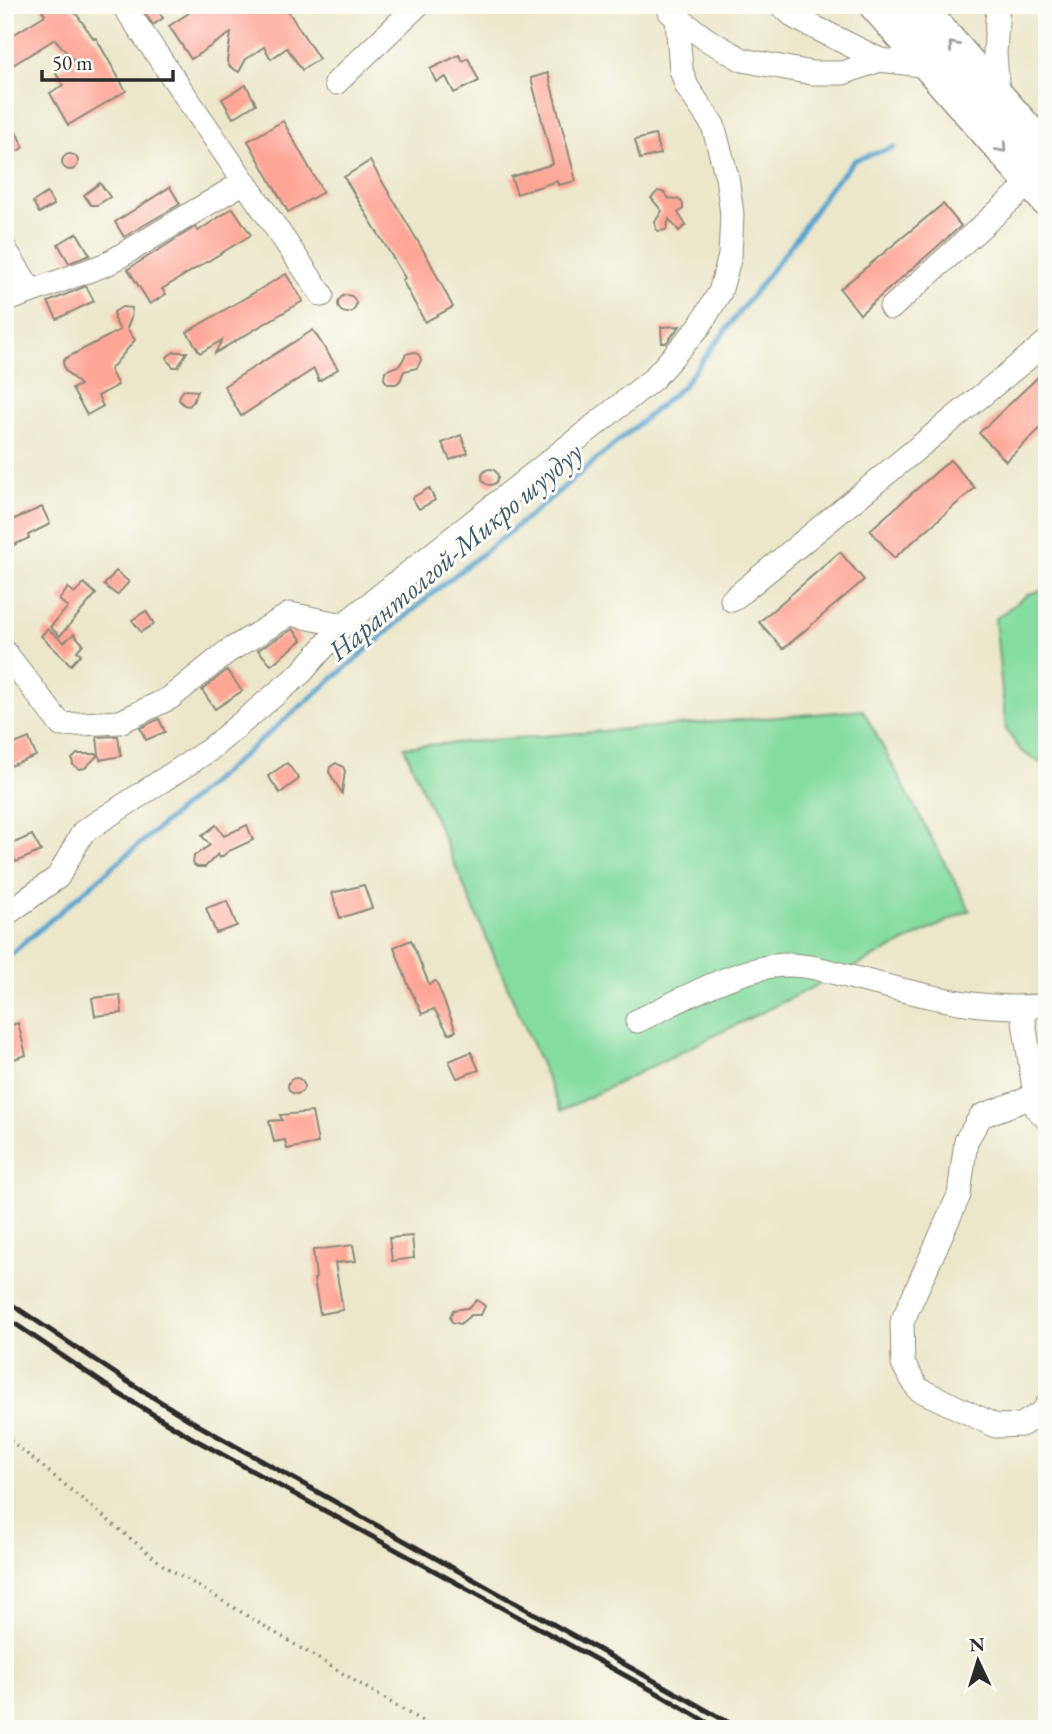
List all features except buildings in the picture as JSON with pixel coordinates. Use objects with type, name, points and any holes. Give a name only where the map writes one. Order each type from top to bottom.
[{"type":"highway","points":[[876,5],[929,65],[983,95],[1047,153]]},
{"type":"highway","points":[[917,5],[983,95],[1039,191]]},
{"type":"lane","points":[[123,5],[321,295]]},
{"type":"lane","points":[[336,83],[418,5]]},
{"type":"lane","points":[[781,5],[796,18],[880,60],[929,65]]},
{"type":"lane","points":[[983,95],[995,53],[998,5]]},
{"type":"lane","points":[[671,10],[706,39],[743,60],[811,73],[843,73],[880,60]]},
{"type":"lane","points":[[5,915],[58,877],[83,832],[209,750],[301,673],[343,625],[653,379],[699,327],[720,292],[730,246],[732,214],[727,177],[713,125],[687,87],[681,70],[671,10]]},
{"type":"lane","points":[[5,301],[107,264],[244,182]]},
{"type":"lane","points":[[891,308],[1039,191]]},
{"type":"lane","points":[[5,249],[31,292]]},
{"type":"lane","points":[[732,600],[1047,342]]},
{"type":"lane","points":[[5,652],[61,725],[84,726],[120,722],[170,698],[227,652],[290,614],[343,625]]},
{"type":"lane","points":[[637,1021],[744,972],[788,965],[831,972],[943,1000],[1022,1008],[1047,1004]]},
{"type":"lane","points":[[1022,1008],[1041,1090],[1037,1109],[1047,1119]]},
{"type":"lane","points":[[1041,1090],[981,1116],[965,1142],[959,1195],[902,1322],[903,1364],[918,1389],[996,1426],[1021,1425],[1043,1412],[1047,1405]]},
{"type":"path","points":[[5,1436],[163,1565],[435,1729]]},
{"type":"green space","points":[[1047,588],[1047,767],[1021,751],[1006,730],[995,619],[1027,595]]},
{"type":"green space","points":[[863,710],[970,910],[561,1111],[404,747]]},
{"type":"waterway","name":"Нарантолгой-Микро шуудуу","points":[[5,959],[440,587],[532,514],[682,387],[797,237],[828,190],[855,160],[894,147]]},
{"type":"railway","points":[[5,1300],[198,1425],[740,1729]]},
{"type":"railway","points":[[5,1317],[116,1392],[194,1439],[718,1729]]}]
